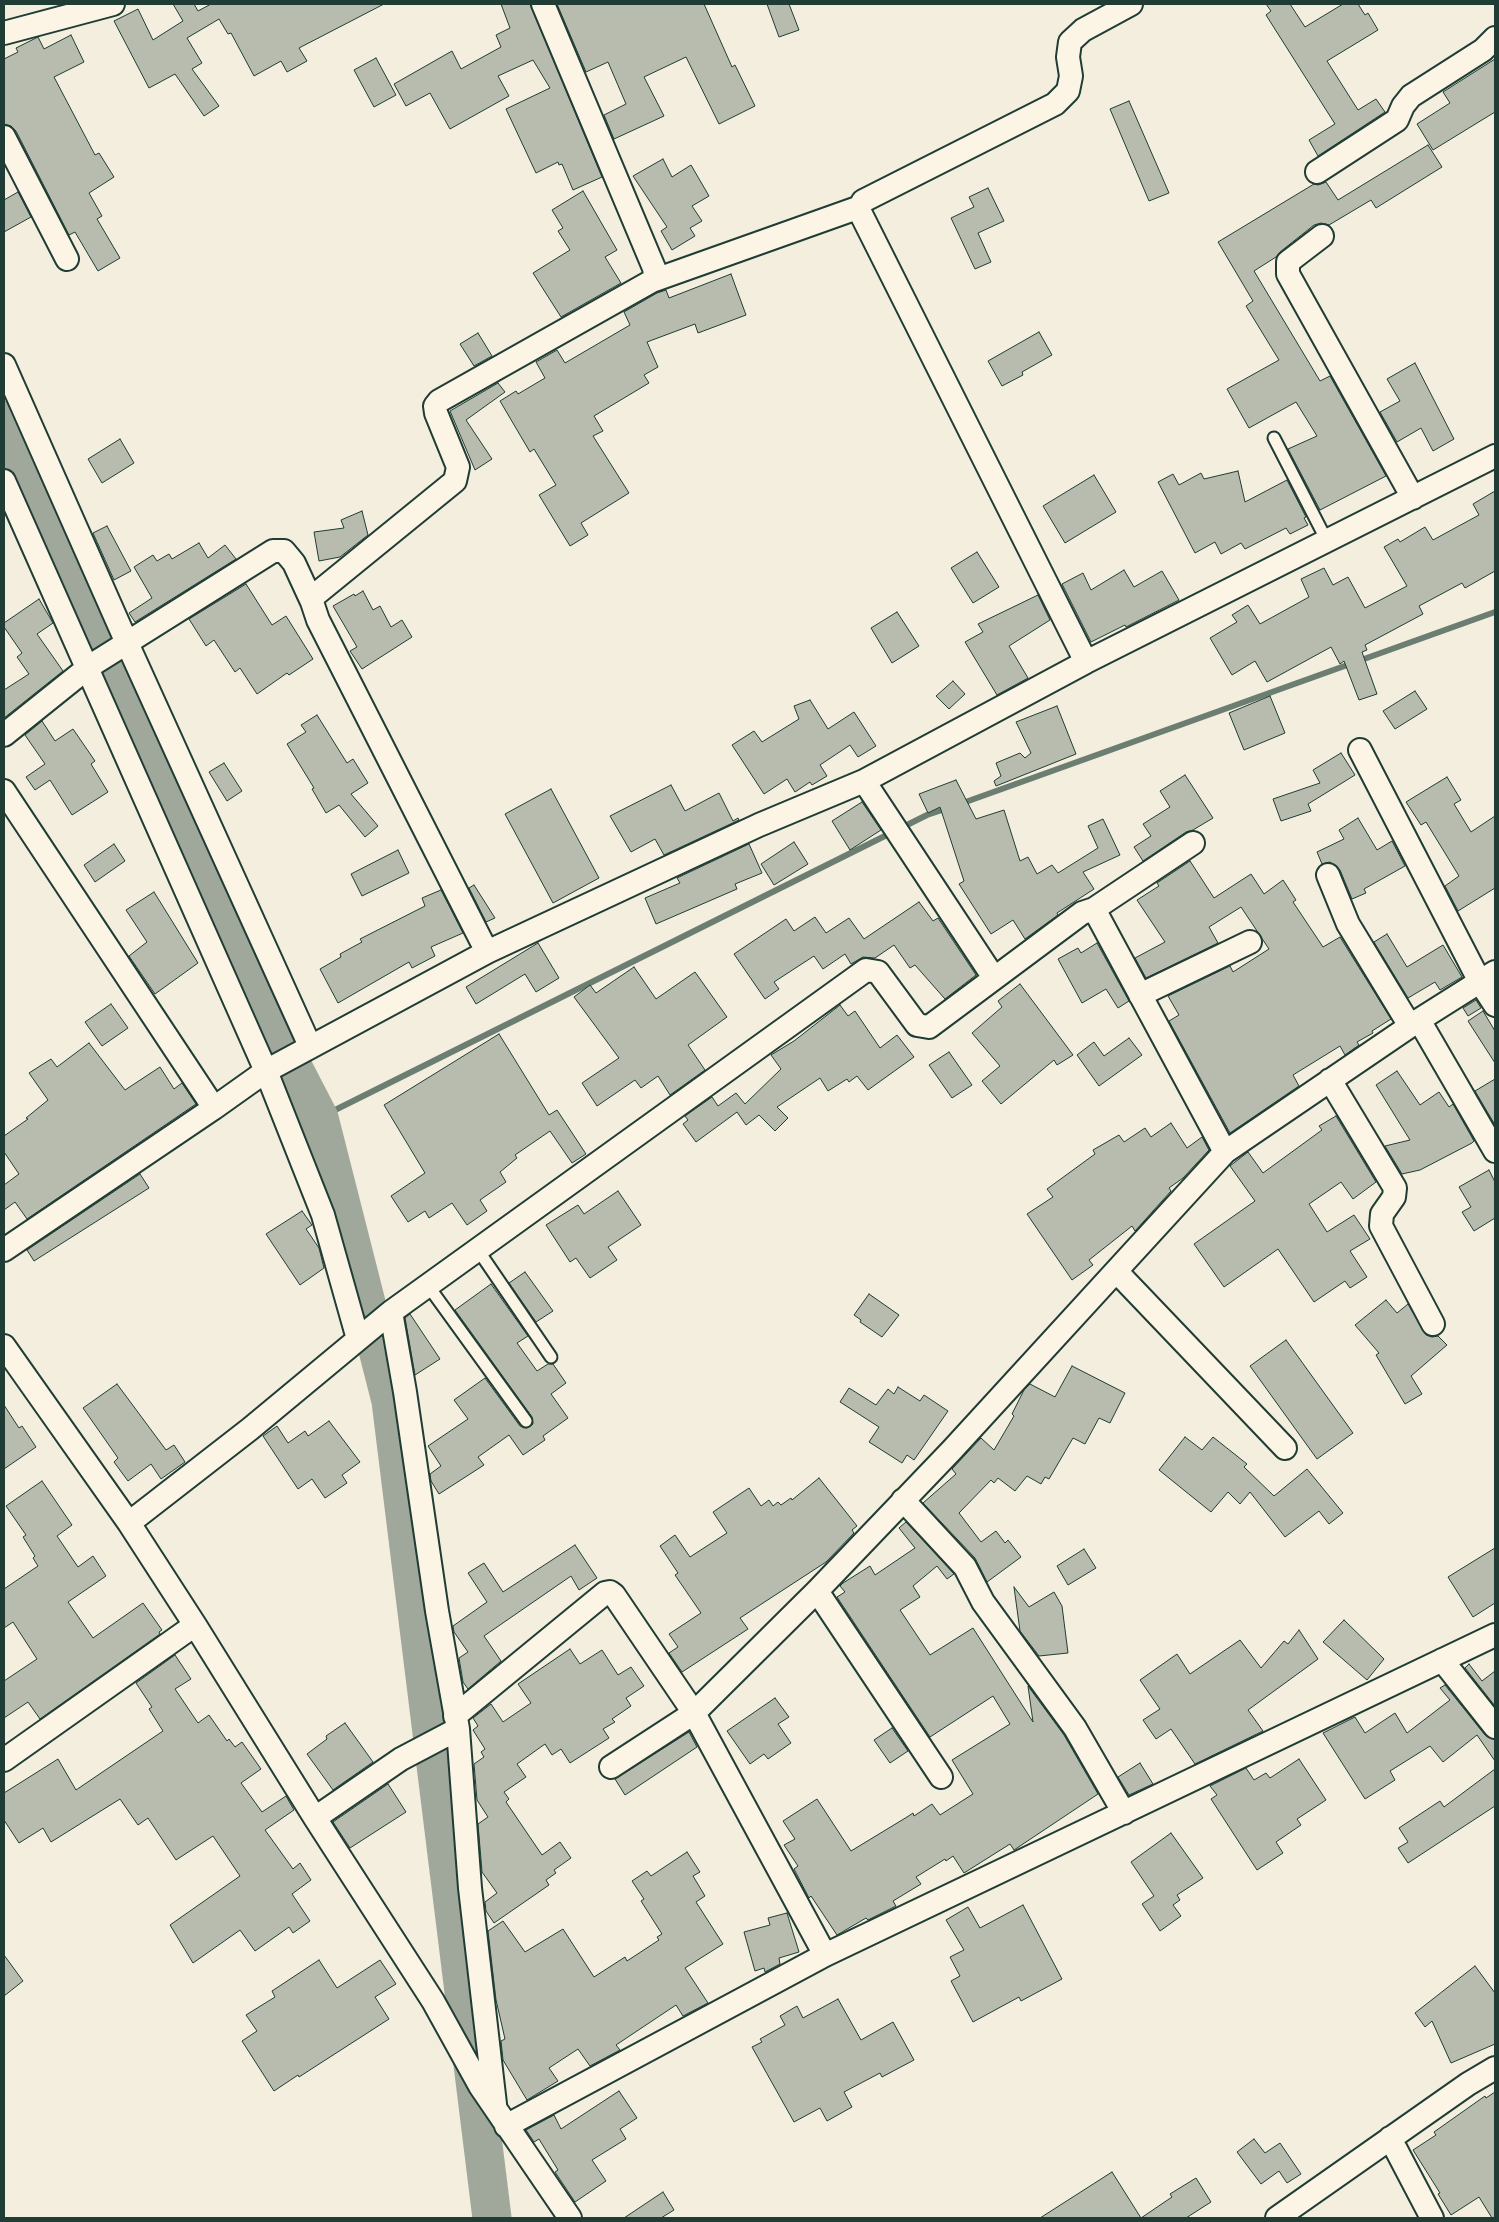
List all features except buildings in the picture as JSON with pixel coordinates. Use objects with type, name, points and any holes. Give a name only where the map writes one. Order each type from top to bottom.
[{"type":"street","points":[[4,33],[113,4]]},
{"type":"street","points":[[542,4],[654,268],[652,281]]},
{"type":"street","points":[[1086,662],[860,212],[860,207],[863,201],[1055,104],[1068,91],[1072,76],[1068,57],[1070,42],[1083,30],[1132,4]]},
{"type":"street","points":[[1318,172],[1397,120],[1403,106],[1411,96],[1483,50],[1495,38]]},
{"type":"street","points":[[4,138],[67,259]]},
{"type":"street","points":[[312,602],[315,595],[455,481],[458,467],[436,413],[435,406],[439,401],[652,281],[860,207]]},
{"type":"street","points":[[1322,236],[1288,262],[1288,274],[1413,498]]},
{"type":"street","points":[[4,365],[123,645],[287,1059],[323,1215],[361,1336]]},
{"type":"street","points":[[4,1250],[287,1059],[487,952],[759,825],[864,781],[1086,662],[1495,456]]},
{"type":"street","points":[[4,481],[88,668],[287,1059]]},
{"type":"street","points":[[4,735],[88,668],[123,645],[273,551],[284,551],[294,563],[318,620],[487,952]]},
{"type":"street","points":[[1360,750],[1488,977],[1495,1004]]},
{"type":"street","points":[[864,781],[994,978]]},
{"type":"street","points":[[4,791],[214,1108]]},
{"type":"street","points":[[129,1523],[250,1429],[390,1313],[429,1287],[866,970],[878,972],[917,1025],[929,1027],[1082,913],[1094,909],[1193,844]]},
{"type":"street","points":[[1328,874],[1348,924],[1415,1023],[1495,1151]]},
{"type":"street","points":[[1094,909],[1225,1152]]},
{"type":"street","points":[[1140,995],[1250,942]]},
{"type":"street","points":[[611,1768],[694,1713],[816,1591],[958,1443],[1225,1152],[1415,1023],[1488,977]]},
{"type":"street","points":[[1330,1080],[1395,1188],[1394,1197],[1382,1214],[1381,1226],[1433,1324]]},
{"type":"street","points":[[1116,1271],[1285,1448]]},
{"type":"street","points":[[390,1313],[405,1392],[437,1611],[470,1888],[501,2118]]},
{"type":"street","points":[[4,1346],[129,1523],[195,1624],[315,1818],[433,2001],[480,2086],[570,2218]]},
{"type":"street","points":[[903,1500],[965,1567],[983,1602],[1075,1728],[1124,1813]]},
{"type":"street","points":[[816,1591],[941,1777]]},
{"type":"street","points":[[315,1818],[451,1727],[605,1593],[610,1592],[614,1595],[694,1713],[825,1955]]},
{"type":"street","points":[[4,1760],[195,1624]]},
{"type":"street","points":[[501,2118],[825,1955],[1495,1635]]},
{"type":"street","points":[[1442,1660],[1495,1727]]},
{"type":"street","points":[[1277,2218],[1390,2138],[1495,2068]]},
{"type":"street","points":[[1390,2138],[1432,2218]]},
{"type":"lane","points":[[1274,438],[1327,540]]},
{"type":"lane","points":[[478,1250],[551,1357]]},
{"type":"lane","points":[[429,1287],[526,1421]]},
{"type":"waterway","points":[[4,420],[274,1031],[319,1118],[391,1401],[492,2218]]},
{"type":"waterway","points":[[960,804],[1495,612]]},
{"type":"waterway","points":[[319,1118],[927,815],[948,808]]}]
